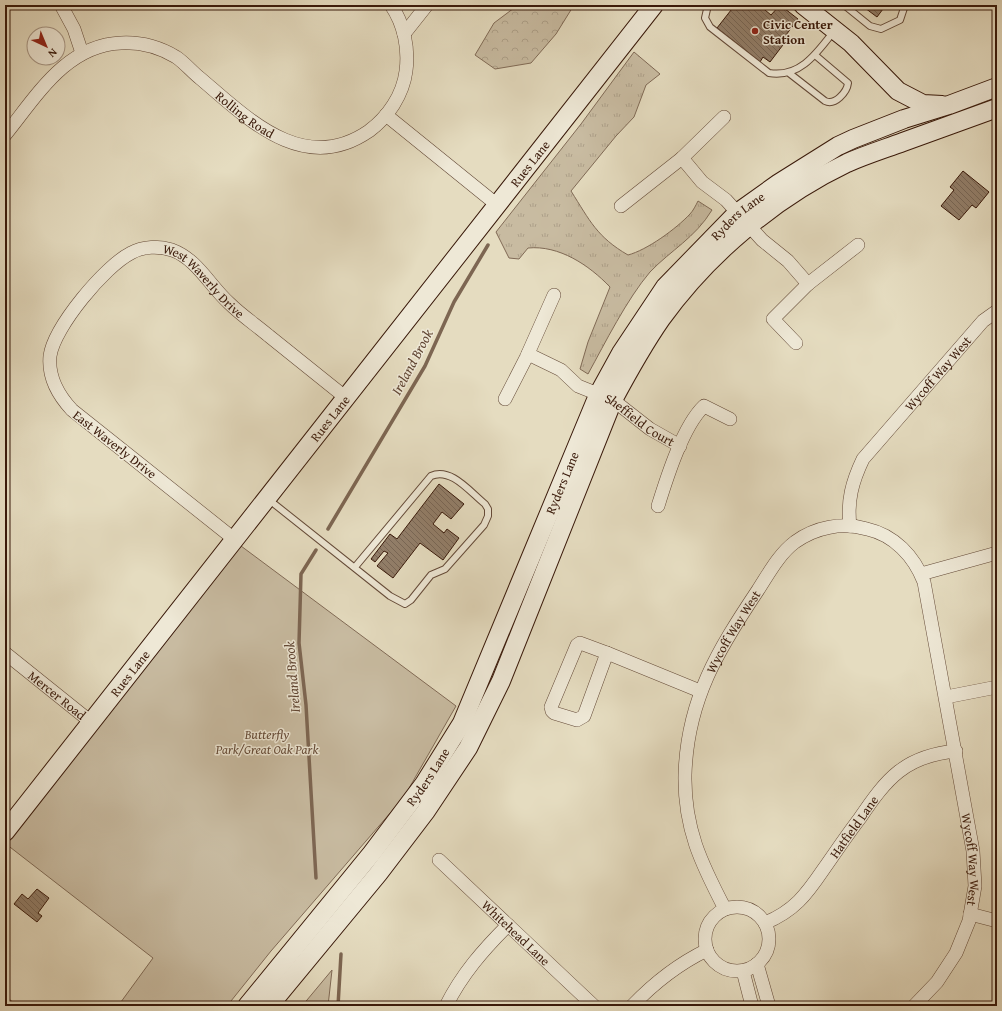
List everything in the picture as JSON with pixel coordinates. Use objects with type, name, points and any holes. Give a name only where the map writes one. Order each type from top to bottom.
[{"type":"main road","name":"Rues Lane","points":[[5,832],[496,204],[654,5]]},
{"type":"main road","points":[[803,5],[851,43],[898,91],[923,104],[949,106]]},
{"type":"main road","name":"Ryders Lane","points":[[268,1006],[378,874],[426,811],[468,748],[501,681],[621,353],[665,287],[692,258],[743,219],[779,183],[838,146],[897,122],[949,106],[997,87]]},
{"type":"main road","name":"Ryders Lane","points":[[743,219],[816,179],[873,152],[997,108]]},
{"type":"main road","name":"Ryders Lane","points":[[247,1006],[372,853],[424,784],[462,723],[606,396]]},
{"type":"street","points":[[61,5],[74,29],[82,53]]},
{"type":"street","name":"Rolling Road","points":[[5,136],[57,72],[82,53],[100,46],[119,43],[140,44],[159,49],[185,64],[267,132],[284,140],[302,146],[325,146],[348,142],[365,133],[386,115],[399,95],[406,73],[407,54],[404,34],[390,5]]},
{"type":"street","points":[[404,34],[427,5]]},
{"type":"street","points":[[386,115],[496,204]]},
{"type":"street","points":[[621,206],[682,158],[724,117]]},
{"type":"street","points":[[682,158],[702,182],[726,200],[762,240],[788,261],[808,284]]},
{"type":"street","points":[[796,343],[772,319],[808,284],[858,246]]},
{"type":"street","name":"West Waverly Drive","points":[[63,323],[121,258],[137,250],[148,248],[171,250],[192,262],[229,303],[345,397]]},
{"type":"street","points":[[505,399],[528,354],[554,295]]},
{"type":"street","name":"Wycoff Way West","points":[[850,526],[850,496],[855,477],[863,460],[983,321],[997,311]]},
{"type":"street","name":"East Waverly Drive","points":[[63,323],[53,343],[50,356],[50,370],[53,383],[63,400],[72,410],[234,539]]},
{"type":"street","name":"Sheffield Court","points":[[528,354],[560,370],[578,386],[606,396],[650,429],[680,446]]},
{"type":"street","name":"Sheffield Court","points":[[658,506],[680,446],[698,412],[704,406],[730,419]]},
{"type":"street","name":"Wycoff Way West","points":[[700,691],[734,626],[781,555],[794,543],[809,534],[834,526],[850,526],[869,529],[893,540],[909,555],[921,574],[927,590],[974,851],[975,886],[970,914],[963,938],[947,968],[914,1006]]},
{"type":"street","points":[[921,574],[997,553]]},
{"type":"street","points":[[607,653],[582,718],[577,720],[552,711],[551,707],[577,645],[583,643],[700,691],[691,723],[687,749],[685,775],[687,802],[698,854],[725,909]]},
{"type":"street","name":"Mercer Road","points":[[5,653],[91,722]]},
{"type":"street","points":[[946,697],[997,687]]},
{"type":"street","name":"Hatfield Lane","points":[[765,923],[786,914],[808,892],[877,792],[893,776],[922,758],[956,751]]},
{"type":"street","name":"Whitehead Lane","points":[[439,860],[594,1006]]},
{"type":"street","points":[[734,907],[748,908],[760,916],[765,923],[769,936],[768,950],[757,964],[743,971],[732,971],[721,967],[713,960],[707,950],[705,941],[708,926],[716,914],[725,909],[734,907]]},
{"type":"street","points":[[970,914],[997,921]]},
{"type":"street","points":[[446,1006],[469,967],[485,948],[508,925]]},
{"type":"street","points":[[632,1006],[648,989],[687,960],[707,950]]},
{"type":"street","points":[[757,964],[768,1006]]},
{"type":"street","points":[[743,971],[752,1006]]},
{"type":"lane","points":[[708,5],[705,11],[705,18],[710,27],[769,74],[778,75],[789,73],[808,63],[835,30]]},
{"type":"lane","points":[[844,5],[870,26],[881,29],[900,20],[905,5]]},
{"type":"lane","points":[[789,73],[825,101],[830,103],[834,102],[847,87],[848,82],[815,55]]},
{"type":"lane","points":[[267,498],[390,596],[404,604],[411,600],[431,575],[445,569],[484,525],[488,516],[488,509],[485,504],[449,474],[436,473],[431,476],[355,567]]},
{"type":"green space","points":[[518,5],[574,5],[556,34],[531,63],[495,69],[475,55],[494,23]]},
{"type":"green space","points":[[634,52],[660,74],[646,85],[634,117],[616,136],[571,191],[589,220],[601,235],[628,255],[644,249],[677,226],[690,214],[698,201],[712,210],[698,228],[658,264],[641,283],[588,374],[580,369],[588,342],[610,287],[593,271],[562,253],[540,248],[528,248],[519,259],[509,258],[496,232],[581,124]]},
{"type":"green space","name":"Butterfly Park/Great Oak Park","points":[[241,546],[456,706],[404,797],[271,951],[227,1006],[118,1006],[153,958],[6,844]]},
{"type":"green space","points":[[332,970],[328,1006],[302,1006]]},
{"type":"green space","points":[[5,996],[18,1006],[5,1006]]},
{"type":"building","name":"Civic Center Station","points":[[735,5],[759,5],[771,15],[780,5],[798,19],[786,35],[789,37],[770,62],[763,57],[760,62],[717,28]]},
{"type":"building","points":[[861,5],[886,5],[877,17]]},
{"type":"building","points":[[963,171],[989,192],[976,208],[972,205],[959,220],[941,206],[954,190],[950,187]]},
{"type":"building","points":[[439,484],[464,504],[451,519],[442,512],[433,524],[444,533],[447,529],[459,538],[443,560],[420,543],[393,578],[377,566],[388,553],[384,551],[375,562],[371,559],[390,534],[397,539]]},
{"type":"building","points":[[37,889],[49,898],[38,913],[42,916],[37,922],[14,904],[22,894],[28,899]]},
{"type":"waterway","name":"Ireland Brook","points":[[328,529],[425,366],[454,302],[488,245]]},
{"type":"waterway","name":"Ireland Brook","points":[[316,550],[301,574],[299,643],[306,705],[316,878]]},
{"type":"waterway","name":"Ireland Brook","points":[[338,1006],[341,954]]},
{"type":"place","name":"Civic Center Station","points":[[755,31]]}]
